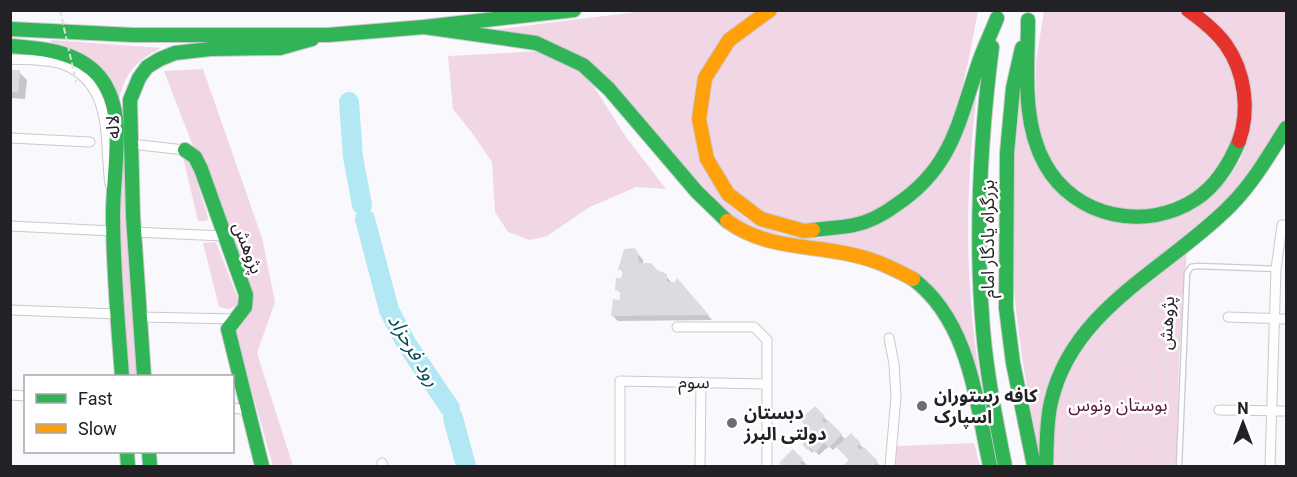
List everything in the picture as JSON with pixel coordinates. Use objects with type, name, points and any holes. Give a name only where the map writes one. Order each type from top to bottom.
[{"type":"main road","points":[[10,29],[133,35],[328,35],[574,10]]},
{"type":"main road","points":[[770,10],[741,28],[724,44],[715,57],[705,77],[700,102],[701,137],[710,167],[718,182],[732,199],[750,213],[769,223],[788,230],[806,231],[828,231],[862,223],[900,203],[930,176],[940,164],[956,132],[997,14]]},
{"type":"main road","points":[[1029,15],[1029,115],[1043,162],[1065,190],[1082,202],[1099,211],[1136,217],[1155,216],[1174,211],[1207,191],[1233,160],[1243,134],[1246,96],[1236,62],[1211,28],[1188,10]]},
{"type":"main road","name":"بزرگراه یادگار امام","points":[[997,14],[981,146],[978,252],[987,364],[1005,466]]},
{"type":"main road","name":"بزرگراه یادگار امام","points":[[1029,15],[1013,88],[1009,123],[1005,284],[1009,336],[1034,466]]},
{"type":"main road","points":[[424,27],[536,43],[584,65],[599,78],[702,197],[739,229],[780,244],[846,253],[882,261],[894,266],[921,285],[941,306],[958,336],[990,466]]},
{"type":"main road","name":"لاله","points":[[144,375],[134,232],[130,99],[139,77],[147,67],[169,54],[280,48],[328,35]]},
{"type":"main road","name":"لاله","points":[[10,46],[51,50],[79,60],[95,73],[106,88],[112,103],[115,121],[113,231],[122,375]]},
{"type":"main road","points":[[1046,466],[1047,423],[1053,395],[1078,340],[1092,322],[1125,291],[1222,214],[1256,174],[1287,128]]},
{"type":"main road","name":"پژوهش","points":[[185,150],[195,157],[201,169],[223,236],[246,295],[245,307],[228,329],[262,466]]},
{"type":"street","points":[[10,59],[60,64],[82,74],[90,83],[97,93],[103,114],[112,202]]},
{"type":"street","points":[[10,138],[90,142]]},
{"type":"street","points":[[131,144],[185,150]]},
{"type":"street","points":[[1270,466],[1276,269],[1284,225]]},
{"type":"street","points":[[10,226],[113,231]]},
{"type":"street","points":[[134,232],[223,236]]},
{"type":"street","points":[[10,310],[118,314]]},
{"type":"street","points":[[140,317],[237,319]]},
{"type":"street","points":[[1228,317],[1287,319]]},
{"type":"street","points":[[677,327],[754,327],[767,340],[767,466]]},
{"type":"street","points":[[889,338],[894,364],[896,397],[890,466]]},
{"type":"street","name":"سوم","points":[[620,466],[620,381],[767,384]]},
{"type":"street","points":[[700,466],[701,382]]},
{"type":"street","points":[[234,408],[248,410]]},
{"type":"street","points":[[1220,410],[1287,411]]},
{"type":"lane","name":"پژوهش","points":[[1179,466],[1187,273],[1191,267],[1198,266],[1276,269]]},
{"type":"path","points":[[60,10],[75,82]]},
{"type":"path","points":[[1072,466],[1069,452],[1071,411],[1107,344],[1152,300],[1168,304],[1164,466]]},
{"type":"path","points":[[1126,327],[1134,327],[1143,336],[1143,348],[1151,372],[1154,392],[1127,459]]},
{"type":"path","points":[[1101,454],[1101,420],[1123,353],[1115,337]]},
{"type":"path","points":[[1123,353],[1143,348]]},
{"type":"path","points":[[1069,452],[1101,454],[1127,459],[1133,466]]},
{"type":"green space","points":[[784,10],[978,11],[952,128],[925,174],[896,199],[859,218],[806,225],[776,220],[723,181],[705,128],[708,89],[725,53],[776,13]]},
{"type":"green space","points":[[644,11],[759,11],[709,57],[700,160],[706,173],[728,204],[745,218],[782,234],[819,238],[849,233],[908,205],[978,82],[970,164],[968,247],[973,328],[985,406],[970,363],[923,278],[767,234],[728,214],[609,81],[493,30]]},
{"type":"green space","points":[[1044,11],[1177,11],[1194,22],[1222,52],[1233,73],[1239,103],[1231,149],[1200,189],[1157,209],[1116,209],[1079,193],[1053,168],[1036,120],[1036,61]]},
{"type":"green space","points":[[1197,11],[1286,11],[1286,119],[1255,165],[1221,208],[1079,329],[1041,466],[1019,332],[1013,277],[1014,163],[1023,77],[1028,142],[1101,218],[1199,205],[1210,198],[1228,178],[1241,158],[1251,96]]},
{"type":"green space","points":[[52,40],[161,48],[144,58],[132,69],[124,82],[119,101],[92,63],[75,51],[50,42]]},
{"type":"green space","points":[[540,51],[587,76],[626,137],[666,189],[636,187],[590,207],[547,236],[530,240],[508,232],[495,212],[492,162],[453,109],[448,56]]},
{"type":"green space","points":[[203,69],[262,238],[275,302],[257,353],[293,466],[273,466],[235,332],[249,309],[250,294],[164,71]]},
{"type":"green space","points":[[121,143],[124,145],[137,375],[128,375],[119,229]]},
{"type":"green space","points":[[183,157],[190,160],[208,217],[207,221],[198,221]]},
{"type":"green space","points":[[216,242],[240,304],[229,309],[219,307],[203,243]]},
{"type":"green space","name":"بوستان ونوس","points":[[1187,251],[1179,361],[1177,466],[1051,466],[1050,450],[1062,382],[1091,331]]},
{"type":"green space","points":[[974,443],[980,466],[895,466],[897,446]]},
{"type":"building","points":[[10,70],[20,70],[18,92],[10,92]]},
{"type":"building","points":[[635,248],[639,263],[651,263],[657,270],[667,274],[667,282],[675,282],[677,278],[709,315],[611,316],[613,299],[620,300],[620,291],[615,290],[616,278],[621,278],[623,270],[618,270],[624,249]]},
{"type":"building","points":[[815,406],[825,416],[822,420],[825,423],[828,420],[842,434],[829,448],[824,443],[815,453],[810,448],[807,450],[802,444],[813,433],[800,420]]},
{"type":"building","points":[[851,433],[861,443],[857,447],[861,450],[864,447],[878,461],[873,466],[842,466],[849,460],[836,447]]},
{"type":"building","points":[[793,449],[803,459],[800,463],[803,466],[782,466],[779,463]]},
{"type":"waterway","name":"رود فرحزاد","points":[[349,102],[353,157],[362,205]]},
{"type":"waterway","name":"رود فرحزاد","points":[[365,219],[389,310],[406,343],[450,408]]},
{"type":"waterway","name":"رود فرحزاد","points":[[453,418],[466,466]]},
{"type":"traffic: fast","points":[[10,29],[133,35],[328,35],[574,10]]},
{"type":"traffic: fast","points":[[813,230],[854,225],[876,217],[915,191],[930,176],[951,143],[997,18]]},
{"type":"traffic: fast","points":[[1028,20],[1029,112],[1037,147],[1045,164],[1058,182],[1074,197],[1093,208],[1134,217],[1156,215],[1176,209],[1196,199],[1210,187],[1227,165],[1239,141]]},
{"type":"traffic: fast","points":[[424,27],[536,43],[583,65],[609,89],[697,192],[727,221]]},
{"type":"traffic: fast","points":[[144,375],[133,216],[130,100],[139,78],[147,67],[175,53],[210,49],[280,48],[312,39]]},
{"type":"traffic: fast","points":[[10,46],[58,52],[80,61],[99,76],[110,96],[117,131],[113,235],[122,375]]},
{"type":"traffic: fast","points":[[992,47],[984,118],[979,259],[985,347],[1005,466]]},
{"type":"traffic: fast","points":[[1022,48],[1013,88],[1007,153],[1006,308],[1013,363],[1034,466]]},
{"type":"traffic: fast","points":[[1046,466],[1047,426],[1051,402],[1062,369],[1079,341],[1125,292],[1205,229],[1230,206],[1253,178],[1286,128]]},
{"type":"traffic: fast","points":[[185,150],[195,157],[201,169],[246,295],[245,307],[228,329],[262,466]]},
{"type":"traffic: fast","points":[[913,279],[932,297],[947,317],[959,340],[975,390],[990,466]]},
{"type":"traffic: fast","points":[[127,453],[128,466]]},
{"type":"traffic: fast","points":[[149,453],[150,466]]},
{"type":"traffic: slow","points":[[770,10],[729,40],[705,78],[699,119],[707,159],[728,194],[761,219],[804,231],[813,230]]},
{"type":"traffic: slow","points":[[727,221],[741,230],[769,240],[863,257],[888,266],[913,279]]},
{"type":"traffic: jam","points":[[1188,10],[1222,40],[1238,67],[1245,104],[1239,141]]},
{"type":"place","name":"کافه رستوران اسپارک","points":[[922,406]]},
{"type":"place","name":"دبستان دولتی البرز","points":[[732,423]]}]
